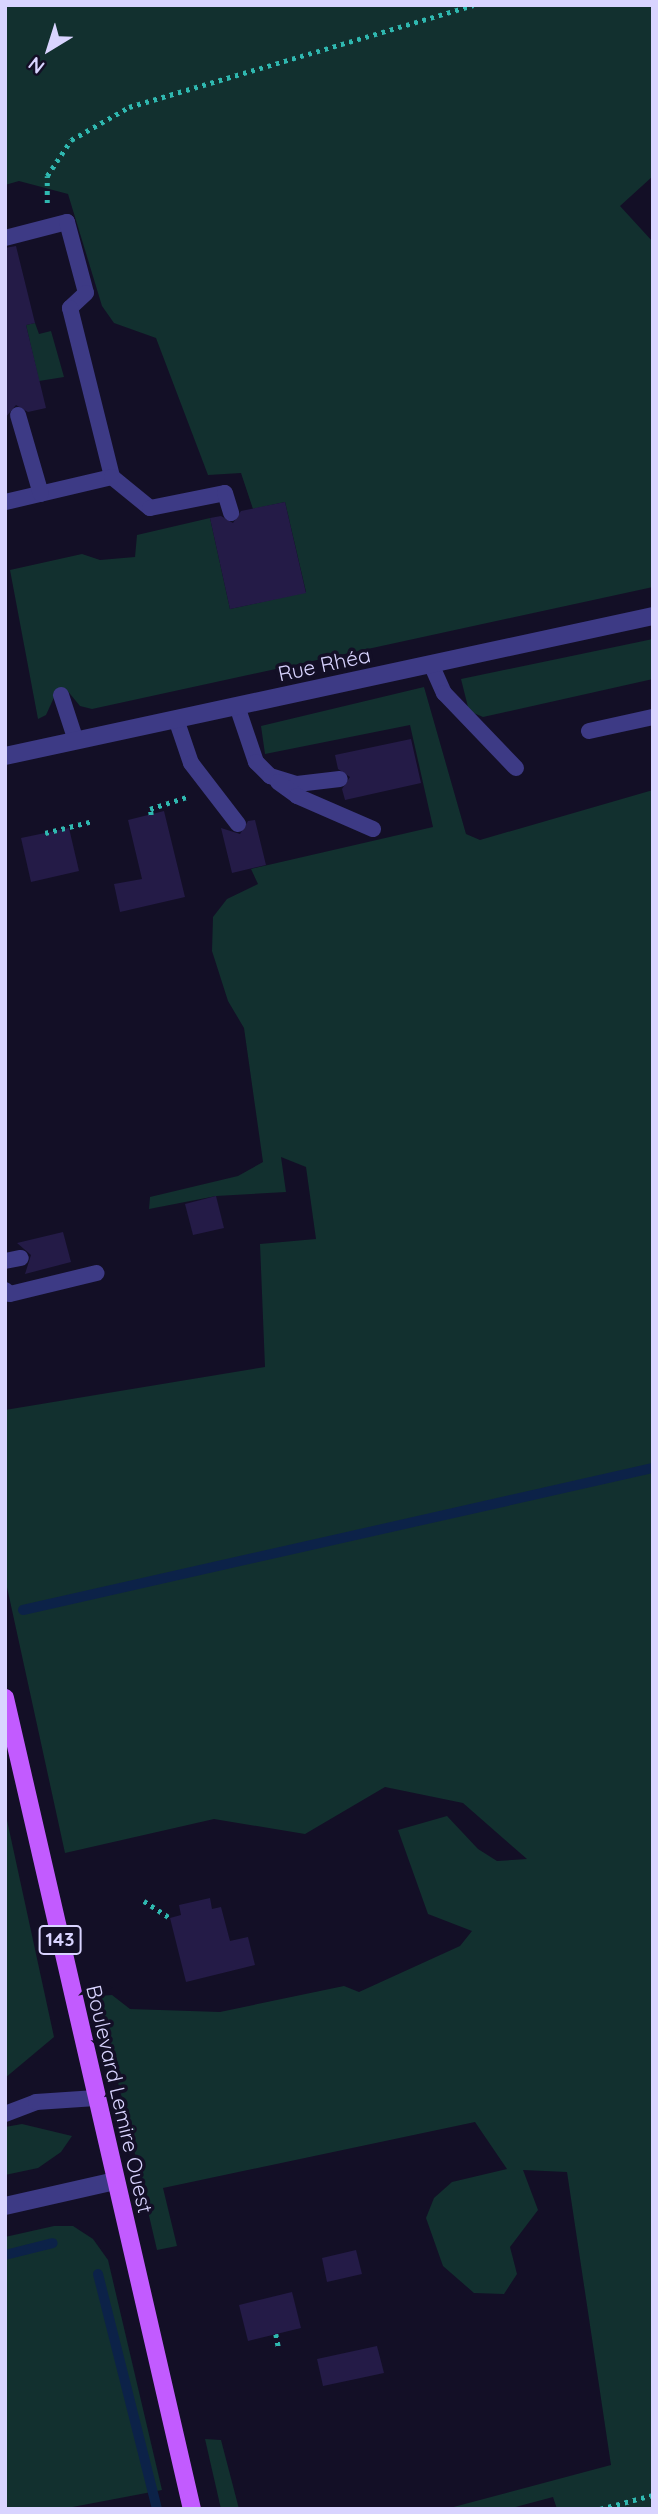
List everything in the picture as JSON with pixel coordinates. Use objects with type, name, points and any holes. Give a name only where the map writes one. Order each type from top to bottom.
[{"type":"main road","name":"Boulevard Lemire Ouest","points":[[5,1698],[192,2509]]},
{"type":"street","name":"Rue Rhéa","points":[[5,756],[653,616]]},
{"type":"street","points":[[5,2206],[115,2181]]},
{"type":"lane","points":[[5,238],[67,222],[86,293],[70,308],[112,477],[150,508],[225,493],[231,513]]},
{"type":"lane","points":[[18,415],[41,494]]},
{"type":"lane","points":[[5,502],[112,477]]},
{"type":"lane","points":[[431,664],[444,692],[516,768]]},
{"type":"lane","points":[[61,695],[76,741]]},
{"type":"lane","points":[[237,706],[257,762],[270,776],[297,796],[373,829]]},
{"type":"lane","points":[[589,731],[653,717]]},
{"type":"lane","points":[[176,719],[191,762],[238,824]]},
{"type":"lane","points":[[270,776],[297,784],[340,779]]},
{"type":"lane","points":[[5,1290],[10,1294],[97,1273]]},
{"type":"lane","points":[[5,2114],[36,2102],[96,2098]]},
{"type":"path","points":[[50,227],[47,176],[71,139],[129,107],[473,5]]},
{"type":"path","points":[[151,815],[150,809],[211,789]]},
{"type":"path","points":[[45,833],[93,821]]},
{"type":"path","points":[[144,1901],[170,1918]]},
{"type":"path","points":[[276,2334],[279,2350]]},
{"type":"path","points":[[600,2509],[653,2495]]},
{"type":"green space","points":[[5,5],[653,5],[653,176],[620,206],[653,242],[653,587],[92,709],[80,706],[66,689],[56,693],[46,715],[38,719],[10,570],[82,554],[100,560],[135,557],[137,535],[210,518],[230,609],[306,592],[285,502],[253,509],[241,473],[208,475],[156,338],[114,323],[102,306],[68,194],[19,181],[5,185]]},
{"type":"green space","points":[[35,323],[39,334],[51,331],[64,377],[39,381],[26,325]]},
{"type":"green space","points":[[653,639],[653,679],[483,717],[469,711],[461,679]]},
{"type":"green space","points":[[424,687],[466,834],[480,840],[653,790],[653,2509],[557,2509],[553,2497],[508,2509],[446,2509],[611,2465],[567,2172],[523,2170],[538,2210],[510,2247],[517,2274],[504,2294],[474,2293],[443,2266],[426,2218],[434,2198],[452,2182],[507,2169],[475,2122],[163,2188],[177,2246],[157,2250],[98,1996],[112,1995],[130,2009],[220,2012],[344,1986],[359,1992],[460,1946],[472,1931],[428,1914],[398,1830],[447,1816],[478,1849],[497,1861],[527,1859],[463,1803],[385,1787],[305,1834],[214,1819],[65,1853],[5,1578],[5,1410],[265,1367],[260,1244],[316,1239],[306,1167],[281,1157],[286,1192],[216,1196],[149,1209],[150,1197],[238,1176],[263,1162],[244,1028],[228,1001],[212,951],[213,917],[227,899],[258,884],[251,869],[433,827],[410,725],[265,754],[261,726]]},
{"type":"green space","points":[[5,1811],[54,2037],[5,2078]]},
{"type":"green space","points":[[22,2124],[72,2136],[61,2152],[38,2168],[5,2175],[5,2127]]},
{"type":"green space","points":[[54,2226],[73,2226],[93,2239],[108,2260],[162,2490],[62,2509],[5,2509],[5,2237]]},
{"type":"green space","points":[[205,2439],[221,2440],[239,2509],[221,2509]]},
{"type":"building","points":[[16,246],[35,323],[26,325],[46,408],[28,412],[16,405],[5,418],[5,248]]},
{"type":"building","points":[[285,502],[306,593],[230,609],[210,518],[221,516],[233,523],[241,511]]},
{"type":"building","points":[[411,739],[421,783],[345,800],[342,789],[350,777],[338,769],[335,755]]},
{"type":"building","points":[[164,811],[185,897],[120,912],[114,884],[142,879],[128,820]]},
{"type":"building","points":[[255,820],[266,865],[232,873],[221,828],[240,834],[248,821]]},
{"type":"building","points":[[69,828],[79,871],[31,882],[21,838]]},
{"type":"building","points":[[216,1196],[224,1228],[193,1235],[185,1204]]},
{"type":"building","points":[[63,1232],[71,1262],[25,1274],[31,1255],[17,1243]]},
{"type":"building","points":[[210,1898],[212,1909],[221,1907],[230,1941],[248,1937],[255,1965],[186,1982],[170,1918],[181,1915],[179,1905]]},
{"type":"building","points":[[356,2250],[362,2274],[327,2282],[322,2258]]},
{"type":"building","points":[[292,2292],[301,2328],[248,2341],[239,2305]]},
{"type":"building","points":[[377,2346],[384,2373],[323,2386],[317,2359]]},
{"type":"waterway","points":[[23,1610],[653,1468]]},
{"type":"waterway","points":[[5,2255],[53,2243]]},
{"type":"waterway","points":[[98,2274],[157,2509]]}]
